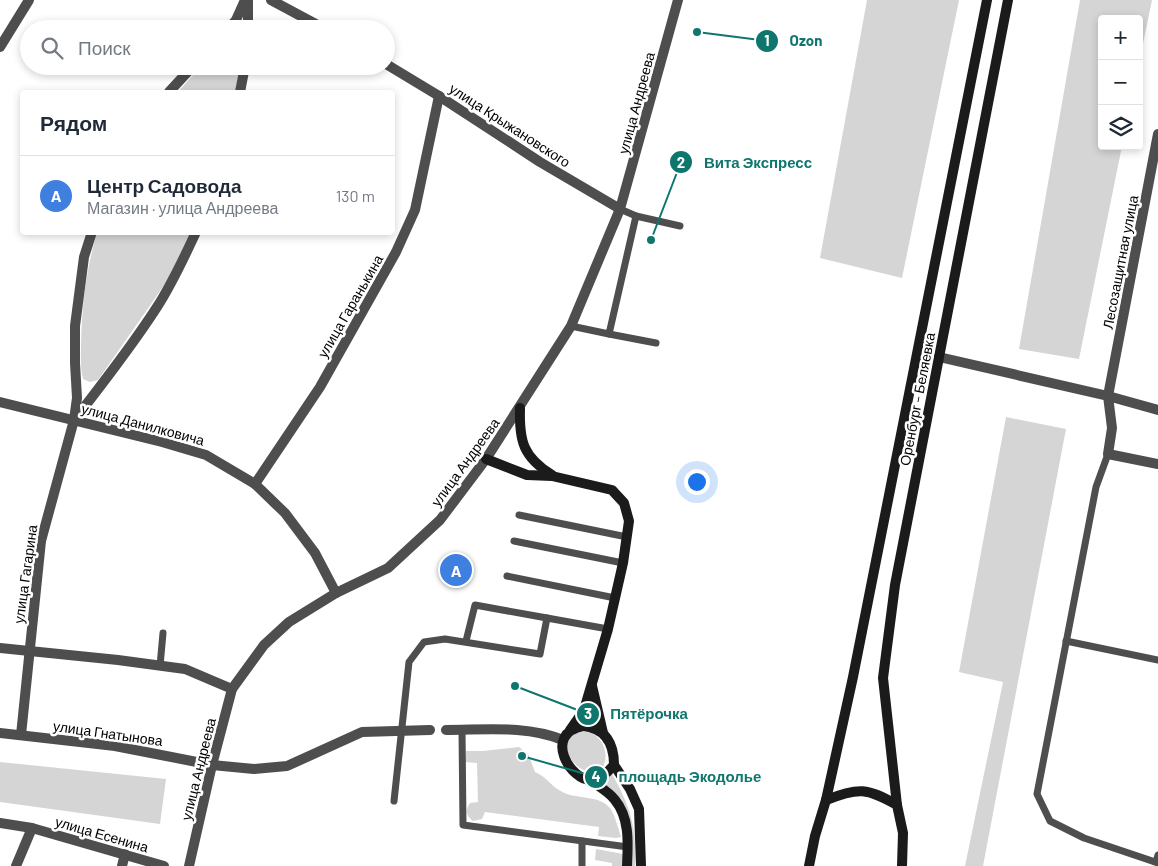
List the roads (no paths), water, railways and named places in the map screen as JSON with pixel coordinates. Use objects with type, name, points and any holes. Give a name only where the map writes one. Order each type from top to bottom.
[{"type":"main road","name":"Оренбург – Беляевка","points":[[809,866],[815,836],[826,800],[853,677],[987,0]]},
{"type":"main road","name":"Оренбург – Беляевка","points":[[902,866],[903,833],[897,805],[883,678],[895,585],[1008,0]]},
{"type":"main road","points":[[520,408],[520,429],[526,452],[541,469],[552,476]]},
{"type":"main road","points":[[486,459],[527,475],[552,476],[612,490],[624,503],[629,521],[623,562],[608,629],[584,710],[562,740],[561,750],[568,764],[578,774],[590,780],[615,799],[624,815],[628,866]]},
{"type":"main road","points":[[592,686],[603,733]]},
{"type":"main road","points":[[570,730],[583,726],[595,727],[610,742],[614,755],[614,765],[630,789],[639,809],[641,866]]},
{"type":"main road","points":[[590,780],[598,779],[614,765]]},
{"type":"main road","points":[[826,800],[845,792],[858,790],[876,793],[897,805]]},
{"type":"street","points":[[0,47],[29,0]]},
{"type":"street","points":[[236,20],[244,0]]},
{"type":"street","points":[[248,0],[248,20]]},
{"type":"street","points":[[271,0],[308,20]]},
{"type":"street","name":"улица Андреева","points":[[189,866],[232,689],[264,645],[289,622],[336,593],[388,568],[440,520],[486,459],[571,326],[620,209],[678,0]]},
{"type":"street","name":"улица Крыжановского","points":[[395,69],[540,162],[620,209]]},
{"type":"street","points":[[171,90],[185,75]]},
{"type":"street","points":[[240,90],[243,75]]},
{"type":"street","name":"улица Гаранькина","points":[[255,484],[320,388],[396,252],[415,210],[439,96]]},
{"type":"street","name":"Лесозащитная улица","points":[[1108,454],[1112,428],[1108,396],[1158,134]]},
{"type":"street","name":"улица Гагарина","points":[[21,735],[41,541],[74,420],[77,398],[75,326],[84,258],[91,235]]},
{"type":"street","name":"улица Гагарина","points":[[74,420],[102,385],[158,307],[195,235]]},
{"type":"street","points":[[939,357],[1108,396],[1158,410]]},
{"type":"street","name":"улица Данилковича","points":[[0,402],[162,442],[206,455],[255,484],[285,513],[315,553],[336,593]]},
{"type":"street","points":[[1108,454],[1158,464]]},
{"type":"street","points":[[0,648],[185,669],[232,689]]},
{"type":"street","name":"улица Гнатынова","points":[[0,733],[115,746],[212,765],[254,769],[286,766],[362,732],[430,730]]},
{"type":"street","points":[[446,730],[525,730],[552,735],[562,740]]},
{"type":"street","name":"улица Есенина","points":[[0,823],[32,828],[164,866]]},
{"type":"street","points":[[16,866],[32,828]]},
{"type":"street","points":[[122,866],[125,854]]},
{"type":"lane","points":[[620,209],[636,216],[680,226]]},
{"type":"lane","points":[[609,334],[636,216]]},
{"type":"lane","points":[[571,326],[656,343]]},
{"type":"lane","points":[[1108,454],[1096,487],[1037,794],[1050,821],[1084,838],[1158,860]]},
{"type":"lane","points":[[519,515],[626,537]]},
{"type":"lane","points":[[514,540],[623,562]]},
{"type":"lane","points":[[506,576],[615,598]]},
{"type":"lane","points":[[466,641],[475,604],[608,629]]},
{"type":"lane","points":[[394,801],[409,662],[424,642],[445,638],[540,654],[547,618]]},
{"type":"lane","points":[[160,666],[163,633]]},
{"type":"lane","points":[[1066,642],[1158,660]]},
{"type":"lane","points":[[462,730],[463,824],[628,847]]},
{"type":"lane","points":[[582,842],[582,866]]},
{"type":"place","name":"Ozon","points":[[697,32]]},
{"type":"place","name":"Вита Экспресс","points":[[651,240]]},
{"type":"place","name":"Центр Садовода","points":[[456,570]]},
{"type":"place","name":"Пятёрочка","points":[[515,686]]},
{"type":"place","name":"площадь Экодолье","points":[[522,756]]}]
